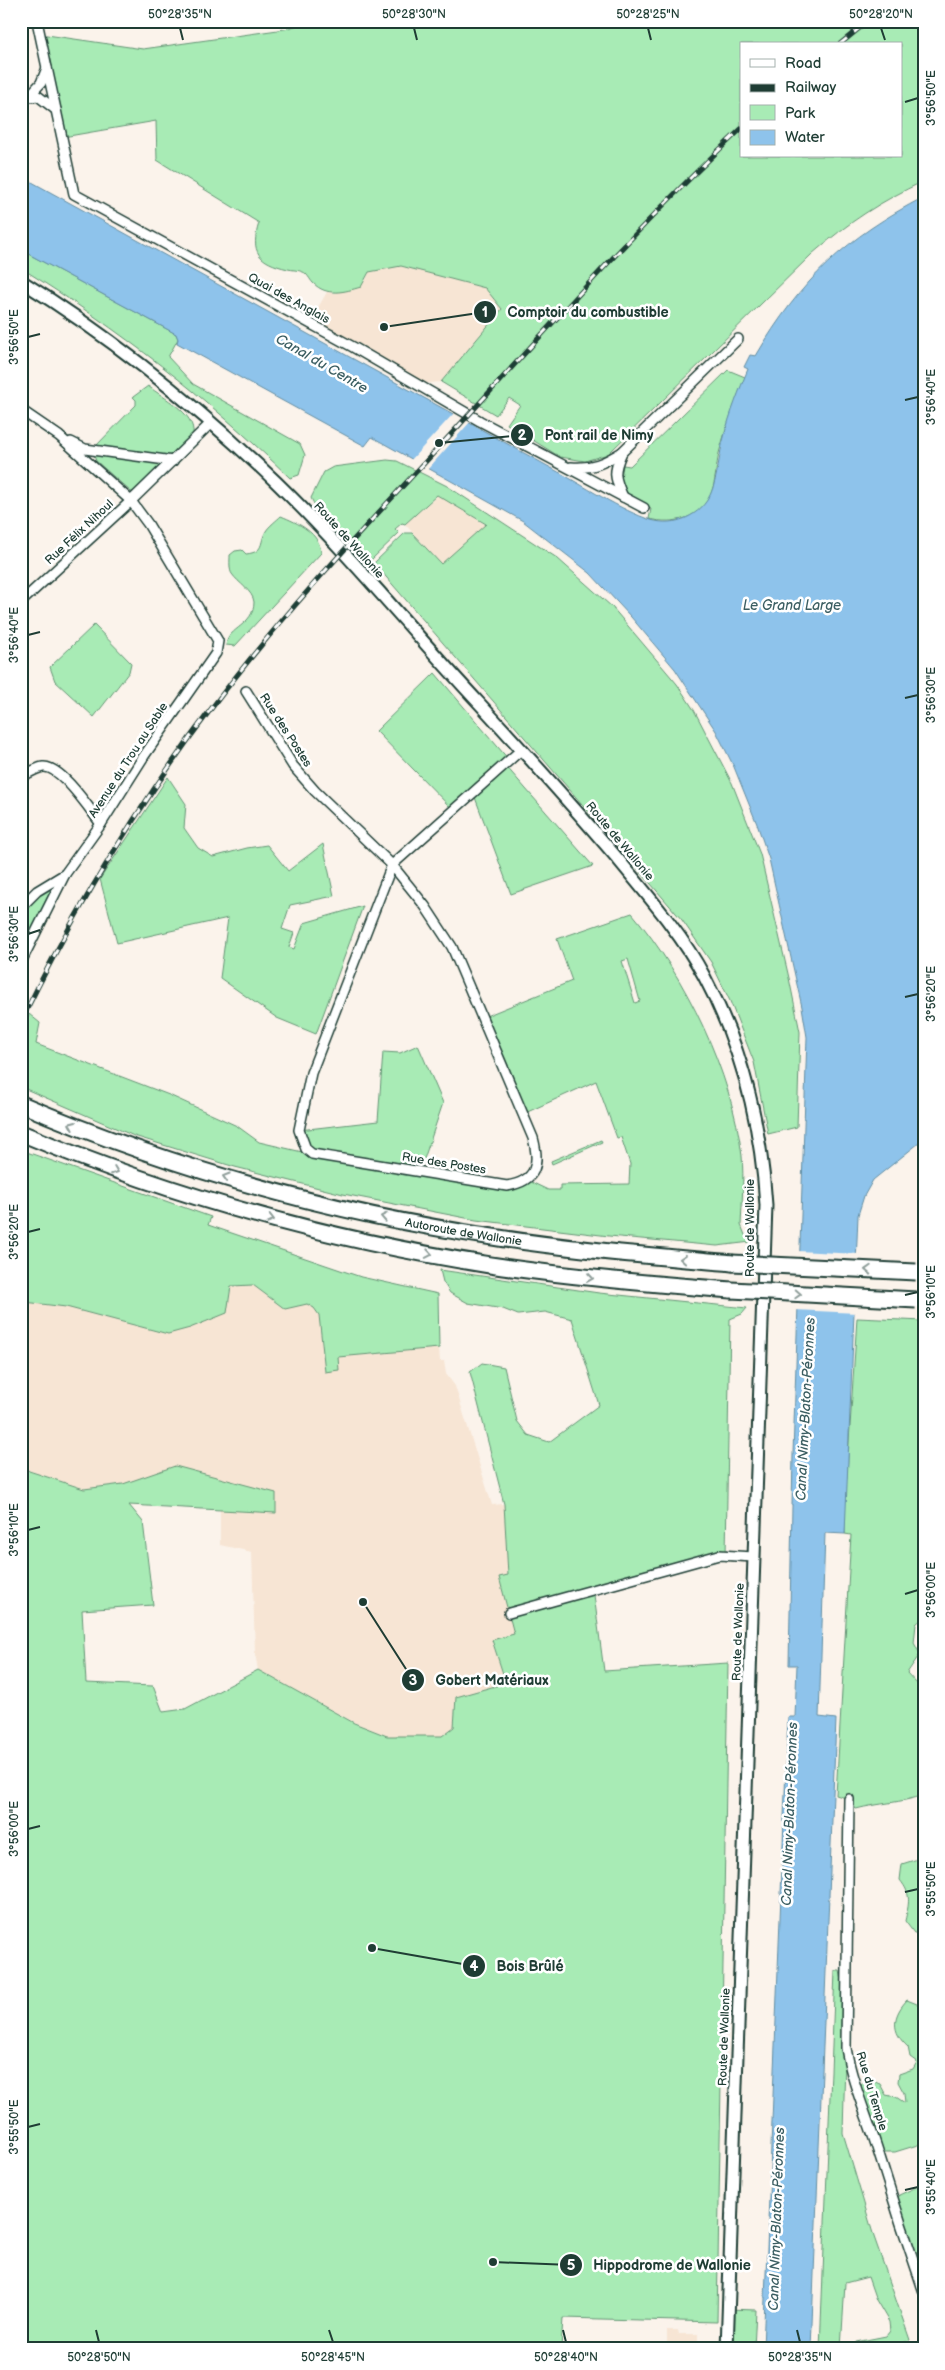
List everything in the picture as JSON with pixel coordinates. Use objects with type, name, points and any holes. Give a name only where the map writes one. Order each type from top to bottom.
[{"type":"highway","name":"Autoroute de Wallonie","points":[[21,1104],[147,1154],[261,1188],[380,1216],[498,1238],[606,1252],[732,1263],[920,1273]]},
{"type":"highway","points":[[21,1134],[138,1179],[252,1214],[372,1243],[490,1265],[585,1278],[731,1290],[920,1300]]},
{"type":"main road","name":"Route de Wallonie","points":[[21,281],[137,361],[258,465],[305,512],[522,749],[657,906],[682,941],[703,975],[721,1012],[747,1082],[764,1163],[766,1205],[727,2349]]},
{"type":"street","name":"Quai des Anglais","points":[[37,21],[74,194],[353,347],[480,421],[644,508]]},
{"type":"street","points":[[25,97],[41,83],[47,68]]},
{"type":"street","points":[[25,97],[38,96],[56,110]]},
{"type":"street","points":[[565,467],[586,468],[603,464],[622,452],[738,339]]},
{"type":"street","points":[[21,410],[62,438],[131,501],[211,423]]},
{"type":"street","points":[[62,438],[85,449],[173,461]]},
{"type":"street","points":[[622,452],[615,468],[616,481],[623,497]]},
{"type":"street","name":"Rue Félix Nihoul","points":[[21,602],[131,501]]},
{"type":"street","name":"Avenue du Trou au Sable","points":[[21,907],[37,891],[65,874],[101,824],[144,756],[216,653],[218,641],[201,610],[148,524],[131,501]]},
{"type":"street","name":"Rue des Postes","points":[[246,691],[293,766],[319,796],[392,865],[425,906],[452,948],[533,1138],[536,1160],[534,1172],[527,1180],[519,1184],[507,1186],[312,1154],[302,1142],[299,1122],[311,1074],[392,865],[522,749]]},
{"type":"street","points":[[21,777],[43,767],[55,770],[101,824]]},
{"type":"street","points":[[21,962],[65,874]]},
{"type":"street","points":[[509,1613],[718,1555],[754,1557]]},
{"type":"street","name":"Rue du Temple","points":[[849,1799],[846,2048],[848,2064],[922,2280],[924,2292]]},
{"type":"shaded area","points":[[21,65],[29,96],[21,98]]},
{"type":"shaded area","points":[[401,266],[485,288],[502,309],[441,382],[418,384],[309,323],[327,292],[334,293],[366,280],[369,272]]},
{"type":"shaded area","points":[[438,495],[486,525],[441,565],[405,524]]},
{"type":"shaded area","points":[[253,1285],[285,1309],[307,1304],[314,1308],[319,1315],[325,1372],[338,1357],[439,1348],[440,1361],[444,1361],[446,1374],[455,1386],[492,1505],[504,1504],[508,1575],[499,1577],[514,1634],[492,1641],[506,1683],[456,1697],[454,1727],[442,1736],[387,1736],[355,1723],[258,1670],[255,1653],[252,1552],[220,1545],[220,1510],[276,1513],[276,1493],[123,1484],[84,1489],[29,1471],[21,1464],[21,1310],[25,1302],[66,1307],[168,1334],[190,1328],[227,1313],[231,1286]]},
{"type":"shaded area","points":[[667,2330],[678,2330],[679,2334],[698,2334],[698,2349],[667,2349]]},
{"type":"green space","points":[[312,21],[924,21],[924,181],[865,213],[812,254],[608,454],[585,461],[560,457],[507,424],[520,405],[509,398],[496,415],[441,382],[502,309],[485,288],[401,266],[369,272],[361,287],[342,292],[324,290],[313,283],[304,273],[278,266],[263,259],[256,248],[256,233],[259,223],[157,160],[156,121],[63,137],[40,34],[143,49],[285,29]]},
{"type":"green space","points":[[21,250],[176,334],[178,339],[168,357],[193,384],[300,444],[305,455],[299,475],[290,478],[195,392],[162,366],[93,315],[21,268]]},
{"type":"green space","points":[[728,370],[745,377],[719,453],[712,491],[701,508],[686,518],[668,521],[649,519],[651,509],[623,497],[621,478],[623,465],[630,466]]},
{"type":"green space","points":[[148,386],[184,413],[193,427],[193,435],[136,491],[131,492],[96,461],[92,450],[136,405],[136,400],[133,397]]},
{"type":"green space","points":[[387,460],[397,461],[447,486],[557,558],[612,607],[677,684],[694,710],[732,783],[760,854],[800,1032],[797,1127],[768,1134],[754,1062],[730,1001],[711,962],[682,920],[374,563],[405,533],[412,533],[441,564],[486,524],[437,495],[405,524],[402,523],[395,529],[399,533],[371,560],[337,533],[316,507],[311,498],[324,472],[333,467]]},
{"type":"green space","points":[[281,516],[312,534],[320,546],[321,553],[235,646],[226,645],[231,634],[250,616],[254,602],[251,594],[231,572],[230,555],[235,551],[242,550],[246,554],[259,549],[267,529]]},
{"type":"green space","points":[[94,625],[131,663],[129,672],[94,717],[55,681],[50,667]]},
{"type":"green space","points":[[435,673],[509,760],[505,765],[593,866],[511,894],[473,792],[453,810],[376,731]]},
{"type":"green space","points":[[168,777],[186,804],[184,828],[198,848],[213,857],[267,845],[288,871],[323,844],[334,896],[290,905],[282,929],[294,933],[289,947],[294,949],[304,923],[363,906],[316,1034],[277,1018],[220,978],[228,918],[117,943],[100,879]]},
{"type":"green space","points":[[65,874],[21,962],[21,907]]},
{"type":"green space","points":[[632,913],[671,966],[704,1027],[728,1092],[737,1124],[742,1156],[741,1225],[745,1235],[751,1242],[717,1246],[609,1236],[476,1220],[343,1194],[235,1167],[134,1136],[21,1087],[21,1033],[29,1014],[40,1023],[36,1044],[169,1095],[237,1126],[259,1142],[311,1154],[299,1130],[378,1121],[383,1052],[400,1053],[418,1045],[443,1103],[420,1171],[507,1186],[527,1180],[548,1190],[560,1190],[560,1185],[629,1184],[630,1164],[621,1137],[617,1138],[596,1081],[523,1114],[481,1018],[572,981],[557,939]],"holes":[[[628,959],[640,1001],[635,1003],[622,961]]]},
{"type":"green space","points":[[601,1140],[602,1142],[552,1164],[551,1161]]},
{"type":"green space","points":[[21,1150],[211,1217],[208,1225],[361,1277],[438,1294],[439,1348],[338,1357],[339,1370],[325,1372],[319,1315],[314,1308],[307,1304],[285,1309],[253,1285],[231,1286],[227,1313],[190,1328],[168,1334],[66,1307],[25,1302],[21,1310]]},
{"type":"green space","points":[[440,1270],[599,1293],[747,1308],[742,1314],[730,1319],[726,1555],[591,1591],[594,1595],[604,1671],[728,1663],[717,2322],[563,2318],[561,2349],[21,2349],[21,1464],[29,1471],[84,1489],[123,1484],[175,1466],[276,1493],[276,1513],[129,1505],[143,1522],[153,1605],[82,1610],[86,1683],[153,1686],[163,1712],[185,1709],[258,1670],[354,1723],[387,1736],[442,1736],[454,1727],[456,1697],[506,1683],[492,1640],[514,1634],[499,1577],[508,1575],[504,1504],[470,1372],[482,1363],[504,1367],[517,1421],[528,1435],[549,1442],[599,1405],[572,1319],[545,1312],[518,1315],[503,1309],[468,1303],[450,1293],[443,1282]]},
{"type":"green space","points":[[857,1318],[924,1321],[924,1596],[922,1598],[924,1601],[924,1617],[916,1624],[914,1643],[920,1654],[907,1673],[917,1684],[924,1684],[924,1795],[856,1809],[849,1799],[836,1795],[851,1535],[845,1534],[845,1504]]},
{"type":"green space","points":[[924,1857],[924,1933],[914,1933],[905,1921],[909,1899],[900,1880],[902,1864]]},
{"type":"green space","points":[[835,1971],[840,1971],[842,1981],[841,2044],[845,2060],[843,2133],[874,2237],[910,2340],[888,2349],[853,2349],[856,2342],[886,2336],[890,2331],[889,2322],[876,2300],[868,2277],[845,2283],[841,2349],[820,2349]]},
{"type":"green space","points":[[907,2000],[917,2004],[924,2010],[924,2143],[895,2152],[885,2152],[878,2147],[862,2105],[861,2084],[870,2080],[880,2084],[886,2095],[896,2097],[905,2103],[904,2093],[898,2082],[899,2074],[913,2069],[917,2062],[910,2057],[908,2047],[896,2030],[898,2012]]},
{"type":"green space","points":[[924,2179],[924,2262],[911,2260],[896,2210],[899,2195],[919,2186]]},
{"type":"green space","points":[[728,2309],[756,2310],[754,2349],[732,2349]]},
{"type":"water","points":[[94,21],[208,21],[180,26],[151,27],[122,26]]},
{"type":"water","name":"Le Grand Large","points":[[21,176],[615,504],[640,516],[660,522],[678,521],[686,518],[701,508],[707,501],[715,479],[729,419],[748,369],[744,367],[750,355],[756,356],[790,305],[827,263],[848,245],[896,212],[924,197],[924,1139],[873,1180],[864,1196],[858,1215],[845,1534],[825,1533],[819,1717],[836,1719],[811,2349],[763,2349],[788,1717],[795,1717],[797,1665],[789,1665],[793,1454],[807,1037],[769,859],[757,824],[734,767],[716,731],[675,669],[631,617],[590,573],[523,521],[372,437],[365,446],[177,343],[176,334],[21,250]]},
{"type":"pier","points":[[455,412],[471,421],[427,470],[410,461]]},
{"type":"pier","points":[[797,1251],[859,1254],[857,1313],[795,1310]]},
{"type":"railway","points":[[842,42],[868,21]]},
{"type":"railway","points":[[21,1021],[63,938],[134,819],[186,742],[242,669],[300,599],[559,315],[667,202],[740,130]]},
{"type":"place","name":"Comptoir du combustible","points":[[384,327]]},
{"type":"place","name":"Pont rail de Nimy","points":[[439,443]]},
{"type":"place","name":"Gobert Matériaux","points":[[363,1602]]},
{"type":"place","name":"Bois Brûlé","points":[[372,1948]]},
{"type":"place","name":"Hippodrome de Wallonie","points":[[493,2262]]},
{"type":"water label","name":"Canal du Centre","points":[[322,363]]},
{"type":"water label","name":"Canal Nimy-Blaton-Péronnes","points":[[805,1409]]},
{"type":"water label","name":"Canal Nimy-Blaton-Péronnes","points":[[789,1814]]},
{"type":"water label","name":"Canal Nimy-Blaton-Péronnes","points":[[776,2219]]}]
